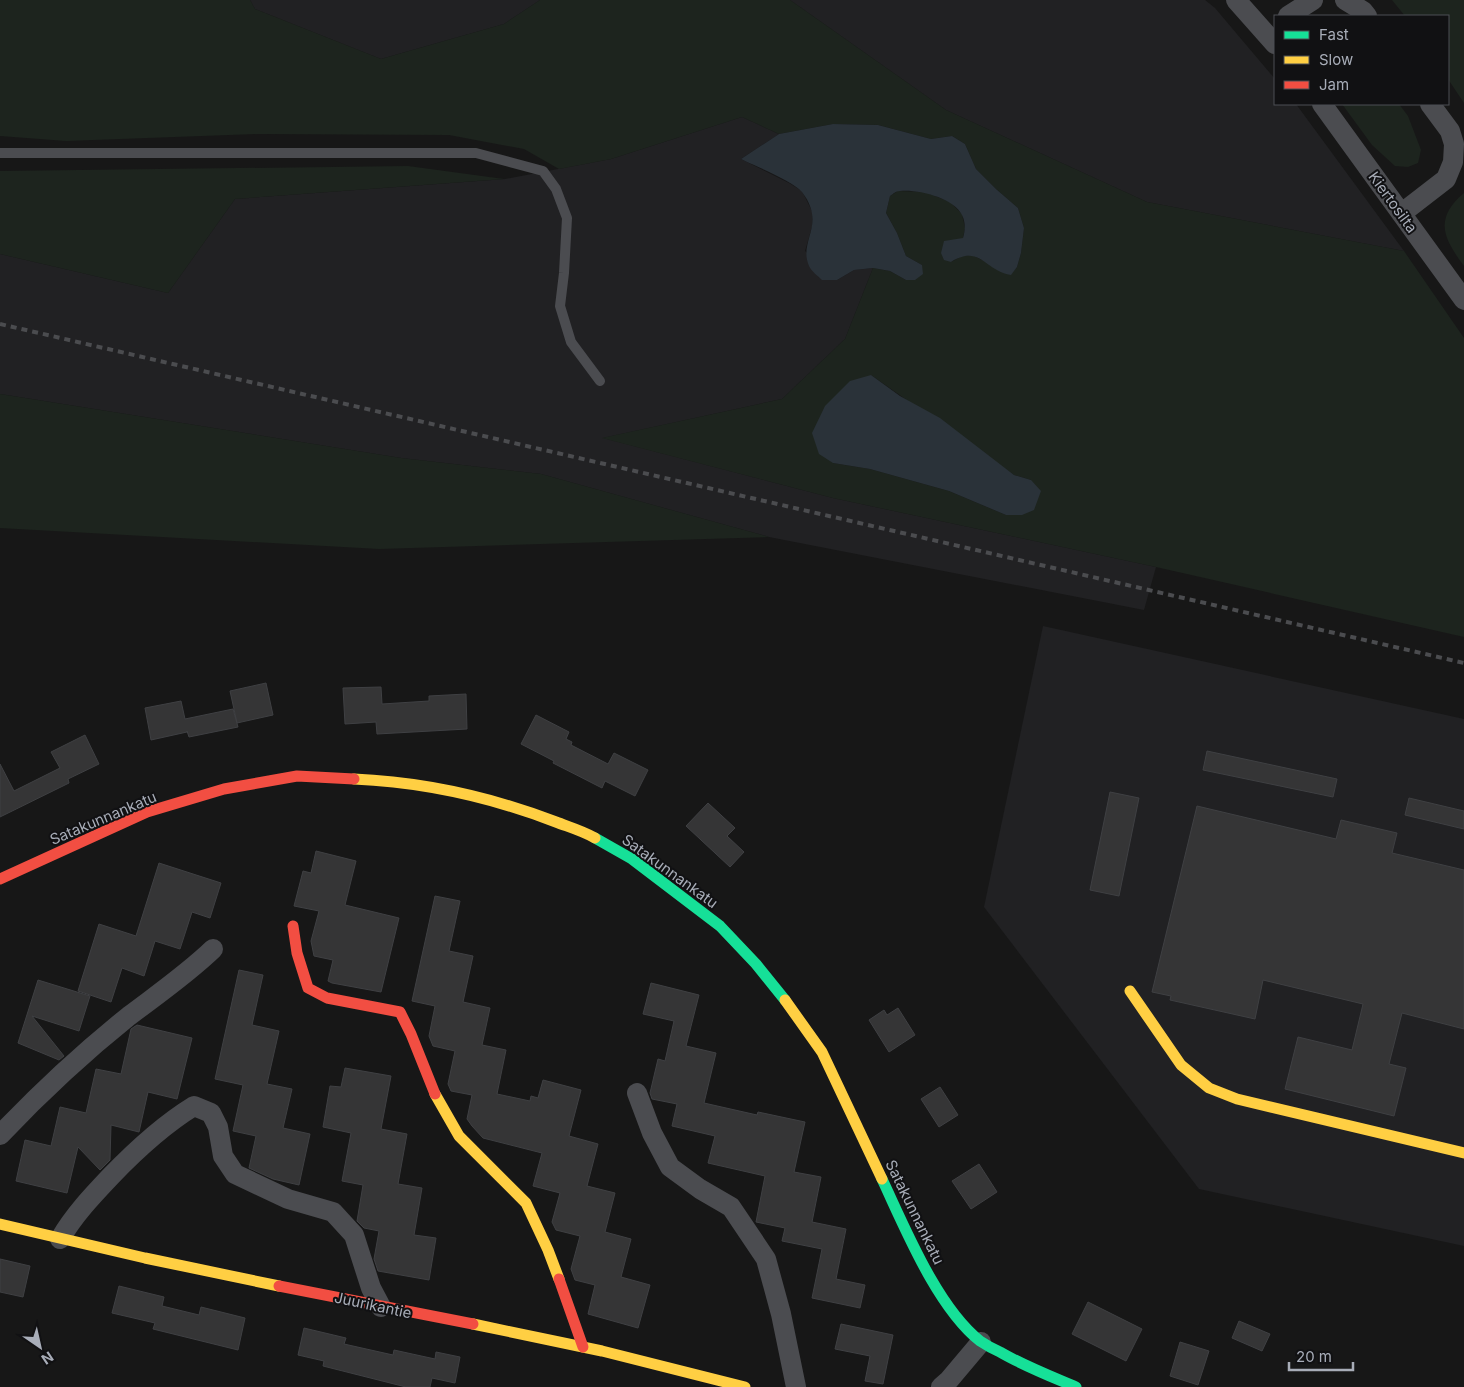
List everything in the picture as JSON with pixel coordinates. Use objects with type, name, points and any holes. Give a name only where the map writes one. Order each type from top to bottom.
[{"type":"street","points":[[1236,0],[1272,34]]},
{"type":"street","points":[[1290,15],[1313,0]]},
{"type":"street","points":[[1345,0],[1366,15]]},
{"type":"street","name":"Kiertosilta","points":[[1323,105],[1464,300]]},
{"type":"street","points":[[1402,213],[1446,179],[1453,162],[1454,144],[1450,131],[1431,105]]},
{"type":"street","name":"Satakunnankatu","points":[[0,878],[147,812],[224,789],[298,776],[385,780],[461,792],[534,812],[591,835],[639,864],[720,926],[756,964],[795,1012],[822,1052],[904,1228],[938,1291],[962,1325],[981,1342],[1024,1366],[1076,1387]]},
{"type":"street","points":[[293,926],[297,953],[308,988],[327,998],[400,1012],[437,1098],[459,1136],[526,1203],[548,1250],[583,1346]]},
{"type":"street","points":[[0,1135],[72,1066],[128,1017],[189,971],[212,948]]},
{"type":"street","points":[[1130,991],[1181,1065],[1210,1088],[1237,1099],[1464,1153]]},
{"type":"street","points":[[637,1093],[652,1133],[670,1167],[700,1189],[731,1207],[766,1259],[781,1314],[796,1387]]},
{"type":"street","points":[[60,1240],[70,1222],[91,1196],[134,1152],[173,1119],[194,1106],[211,1113],[218,1127],[223,1156],[235,1174],[288,1200],[333,1212],[354,1235],[371,1288],[381,1307]]},
{"type":"street","name":"Juurikantie","points":[[0,1224],[60,1240],[381,1307],[583,1346],[745,1387]]},
{"type":"street","points":[[941,1387],[981,1342]]},
{"type":"lane","points":[[0,153],[476,153],[544,172],[556,189],[567,218],[560,306],[571,342],[600,381]]},
{"type":"shaded area","points":[[0,0],[250,0],[255,9],[381,59],[504,24],[540,0],[790,0],[946,110],[1147,202],[1404,251],[1464,338],[1464,637],[1156,567],[833,498],[602,438],[782,399],[845,339],[873,268],[890,271],[906,280],[922,265],[906,256],[897,233],[886,213],[890,196],[898,191],[925,192],[950,202],[962,214],[965,228],[963,238],[951,262],[962,256],[972,255],[1011,274],[1017,267],[1021,253],[1024,228],[1018,208],[976,169],[965,144],[952,136],[931,139],[878,125],[833,124],[779,134],[742,117],[611,159],[559,169],[524,149],[449,135],[259,134],[66,141],[0,136]],"holes":[[[871,375],[1014,475],[1031,480],[1006,515],[949,491],[870,469],[833,463]]]},
{"type":"shaded area","points":[[250,0],[540,0],[504,24],[381,59],[255,9]]},
{"type":"shaded area","points":[[790,0],[1205,0],[1215,8],[1274,78],[1274,105],[1297,105],[1404,251],[1147,202],[946,110]]},
{"type":"shaded area","points":[[1392,0],[1464,0],[1464,103],[1449,80],[1449,15],[1404,15]]},
{"type":"shaded area","points":[[1343,105],[1400,105],[1408,116],[1421,150],[1418,163],[1408,167],[1395,166],[1372,145]]},
{"type":"shaded area","points":[[742,117],[779,134],[741,159],[802,191],[813,213],[812,227],[805,251],[837,280],[854,270],[873,268],[845,339],[782,399],[603,438],[833,498],[1156,567],[1144,610],[769,537],[541,474],[401,458],[0,394],[0,254],[168,293],[235,199],[505,179],[611,159]]},
{"type":"shaded area","points":[[833,124],[878,125],[931,139],[952,136],[965,144],[976,169],[1018,208],[1024,228],[1021,253],[1017,267],[1011,275],[994,269],[976,257],[961,257],[951,262],[944,260],[941,253],[944,241],[963,238],[965,227],[962,215],[958,209],[944,199],[925,193],[908,191],[897,192],[890,196],[886,213],[897,233],[906,256],[922,265],[923,274],[915,280],[906,280],[890,271],[873,268],[854,270],[837,280],[822,280],[809,266],[807,248],[812,214],[802,192],[782,179],[741,159],[779,134]]},
{"type":"shaded area","points":[[408,166],[504,179],[235,199],[168,293],[0,254],[0,171]]},
{"type":"shaded area","points":[[1464,193],[1464,266],[1447,238],[1445,220],[1454,202]]},
{"type":"shaded area","points":[[871,375],[900,396],[940,418],[1014,475],[1031,480],[1041,491],[1034,510],[1022,515],[1006,515],[949,491],[870,469],[833,463],[819,454],[812,433],[825,406],[850,381]]},
{"type":"shaded area","points":[[0,394],[401,458],[541,474],[769,537],[379,549],[0,528]]},
{"type":"shaded area","points":[[1043,626],[1464,719],[1464,1246],[1199,1189],[984,907]]},
{"type":"building","points":[[266,683],[273,715],[237,723],[230,691]]},
{"type":"building","points":[[381,687],[382,704],[429,701],[429,696],[466,694],[467,729],[377,734],[376,722],[345,724],[343,688]]},
{"type":"building","points":[[181,701],[185,719],[233,709],[238,727],[189,737],[187,731],[151,740],[145,708]]},
{"type":"building","points":[[536,715],[569,732],[566,739],[572,742],[571,745],[608,764],[614,753],[648,770],[635,796],[605,781],[602,788],[521,744]]},
{"type":"building","points":[[85,735],[99,764],[68,779],[69,783],[0,817],[0,764],[14,791],[60,768],[51,752]]},
{"type":"building","points":[[1207,751],[1337,779],[1333,797],[1203,770]]},
{"type":"building","points":[[1110,792],[1139,798],[1119,896],[1090,890]]},
{"type":"building","points":[[1409,798],[1464,811],[1464,829],[1405,815]]},
{"type":"building","points":[[708,803],[735,828],[727,836],[744,852],[730,867],[686,826]]},
{"type":"building","points":[[1197,806],[1336,839],[1341,820],[1397,833],[1392,853],[1464,870],[1464,1029],[1402,1013],[1389,1064],[1406,1068],[1394,1116],[1285,1089],[1298,1037],[1352,1050],[1363,1004],[1263,980],[1255,1019],[1170,1000],[1171,996],[1152,992]]},
{"type":"building","points":[[316,851],[356,861],[345,905],[399,918],[381,992],[328,981],[333,960],[314,956],[311,941],[319,911],[294,906],[303,871],[311,873]]},
{"type":"building","points":[[159,863],[221,883],[210,918],[192,912],[180,949],[155,941],[144,976],[122,968],[111,1002],[78,991],[99,924],[136,936]]},
{"type":"building","points":[[435,896],[460,901],[449,951],[473,956],[463,1002],[490,1008],[482,1045],[506,1050],[497,1094],[530,1101],[531,1096],[538,1098],[543,1080],[581,1090],[569,1136],[598,1144],[587,1186],[615,1193],[605,1232],[631,1239],[621,1277],[650,1285],[638,1328],[588,1314],[595,1285],[575,1280],[571,1269],[580,1236],[556,1230],[552,1222],[560,1193],[533,1186],[542,1153],[483,1138],[467,1119],[472,1095],[451,1091],[448,1084],[455,1051],[433,1046],[429,1036],[435,1006],[412,1001]]},
{"type":"building","points":[[239,970],[263,975],[252,1025],[279,1031],[267,1084],[292,1089],[283,1128],[310,1134],[299,1185],[273,1179],[249,1168],[256,1136],[233,1131],[243,1085],[215,1079]]},
{"type":"building","points":[[38,980],[90,996],[79,1031],[32,1016],[64,1056],[59,1060],[18,1043]]},
{"type":"building","points":[[651,983],[699,995],[686,1046],[716,1053],[704,1103],[757,1115],[758,1112],[805,1122],[794,1172],[821,1177],[812,1222],[846,1229],[836,1279],[865,1285],[860,1308],[812,1298],[822,1249],[782,1241],[785,1228],[756,1222],[765,1176],[708,1163],[715,1136],[672,1126],[677,1104],[652,1099],[650,1093],[658,1059],[665,1061],[674,1021],[643,1014]]},
{"type":"building","points":[[898,1008],[915,1035],[889,1052],[869,1020],[884,1010],[887,1015]]},
{"type":"building","points":[[137,1025],[192,1038],[177,1099],[148,1092],[139,1132],[111,1125],[110,1160],[100,1170],[78,1147],[67,1193],[16,1181],[25,1140],[51,1146],[60,1107],[86,1113],[96,1069],[121,1074],[131,1029]]},
{"type":"building","points":[[345,1068],[391,1076],[381,1129],[407,1134],[398,1184],[422,1188],[414,1235],[436,1238],[429,1280],[378,1271],[374,1259],[379,1231],[364,1228],[357,1221],[363,1185],[342,1181],[351,1133],[323,1127],[330,1086],[341,1087]]},
{"type":"building","points":[[940,1087],[958,1115],[939,1127],[921,1099]]},
{"type":"building","points":[[979,1164],[997,1192],[971,1209],[952,1181]]},
{"type":"building","points":[[0,1259],[30,1266],[23,1297],[0,1292]]},
{"type":"building","points":[[119,1286],[164,1297],[162,1306],[199,1315],[201,1307],[245,1318],[238,1350],[153,1329],[155,1323],[112,1313]]},
{"type":"building","points":[[1088,1302],[1142,1329],[1126,1361],[1072,1334]]},
{"type":"building","points":[[1239,1321],[1270,1334],[1262,1351],[1232,1338]]},
{"type":"building","points":[[841,1324],[893,1335],[883,1384],[865,1381],[870,1356],[835,1349]]},
{"type":"building","points":[[304,1328],[346,1338],[344,1344],[393,1355],[394,1350],[435,1359],[436,1352],[460,1357],[455,1383],[432,1378],[430,1387],[406,1387],[323,1366],[324,1361],[298,1355]]},
{"type":"building","points":[[1180,1342],[1209,1351],[1198,1385],[1170,1376]]},
{"type":"railway","points":[[0,324],[1464,663]]},
{"type":"traffic: fast","points":[[595,838],[632,859],[720,926],[756,964],[785,1000]]},
{"type":"traffic: fast","points":[[882,1179],[912,1243],[936,1288],[964,1326],[980,1341],[990,1347],[1076,1387]]},
{"type":"traffic: slow","points":[[354,779],[406,783],[482,798],[531,813],[595,838]]},
{"type":"traffic: slow","points":[[1130,991],[1181,1065],[1209,1088],[1237,1099],[1464,1153]]},
{"type":"traffic: slow","points":[[785,1000],[822,1052],[882,1179]]},
{"type":"traffic: slow","points":[[435,1094],[459,1136],[526,1203],[559,1279]]},
{"type":"traffic: slow","points":[[0,1224],[145,1258],[279,1286]]},
{"type":"traffic: slow","points":[[473,1324],[602,1351],[745,1387]]},
{"type":"traffic: jam","points":[[0,879],[147,812],[224,789],[297,776],[354,779]]},
{"type":"traffic: jam","points":[[293,926],[297,953],[308,988],[327,998],[400,1012],[435,1094]]},
{"type":"traffic: jam","points":[[559,1279],[583,1347]]},
{"type":"traffic: jam","points":[[279,1286],[473,1324]]}]
